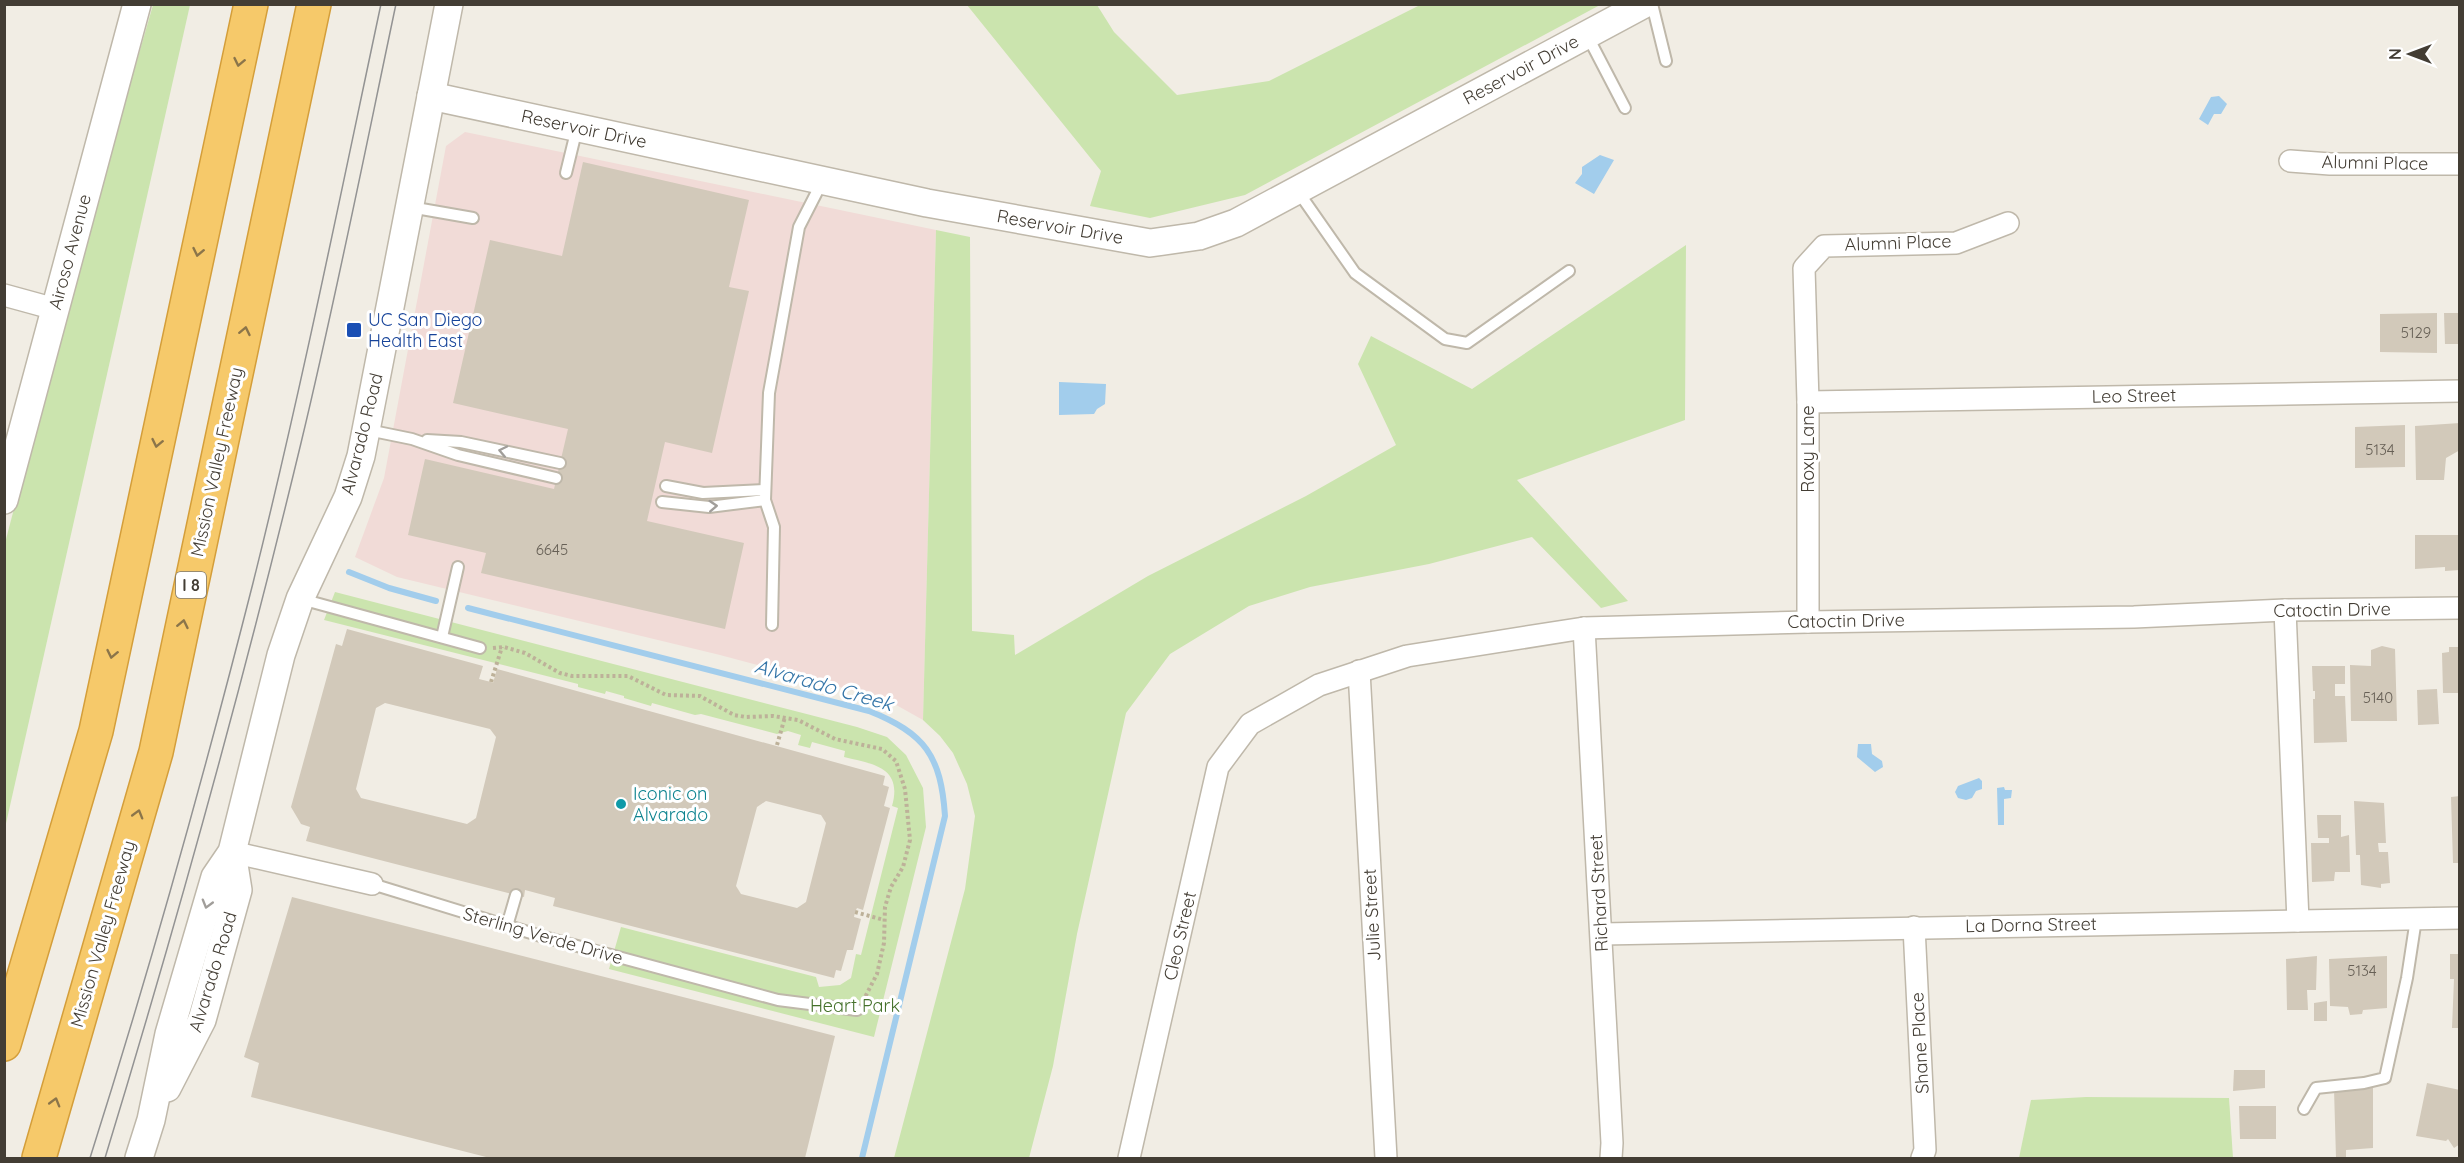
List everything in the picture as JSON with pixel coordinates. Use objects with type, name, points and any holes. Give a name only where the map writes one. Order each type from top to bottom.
[{"type":"highway","points":[[4,1044],[96,730],[251,4]]},
{"type":"highway","name":"Mission Valley Freeway","points":[[39,1158],[156,752],[314,4]]},
{"type":"street","name":"Airoso Avenue","points":[[4,500],[137,4]]},
{"type":"street","name":"Alvarado Road","points":[[139,1158],[151,1120],[169,1034],[215,877],[232,852],[282,654],[300,599],[348,497],[367,430],[449,4]]},
{"type":"street","name":"Reservoir Drive","points":[[431,96],[927,202],[1150,243],[1199,236],[1236,223],[1644,4]]},
{"type":"street","name":"Alumni Place","points":[[2290,161],[2330,164],[2460,164]]},
{"type":"street","name":"Alumni Place","points":[[1804,277],[1804,268],[1824,246],[1956,243],[2008,223]]},
{"type":"street","name":"Roxy Lane","points":[[1804,277],[1808,402],[1808,622]]},
{"type":"street","points":[[4,295],[55,309]]},
{"type":"street","name":"Leo Street","points":[[1808,402],[2460,391]]},
{"type":"street","name":"Catoctin Drive","points":[[1250,724],[1319,685],[1407,656],[1584,628],[2123,617],[2285,610],[2460,608]]},
{"type":"street","points":[[2285,610],[2298,921]]},
{"type":"street","name":"Richard Street","points":[[1584,628],[1602,934],[1611,1158]]},
{"type":"street","name":"Julie Street","points":[[1359,671],[1386,1158]]},
{"type":"street","name":"Cleo Street","points":[[1129,1158],[1218,767],[1250,724]]},
{"type":"street","name":"Sterling Verde Drive","points":[[232,852],[372,884]]},
{"type":"street","name":"La Dorna Street","points":[[1602,934],[2460,918]]},
{"type":"street","name":"Shane Place","points":[[1914,927],[1925,1150],[1922,1158]]},
{"type":"lane","points":[[1652,4],[1666,61]]},
{"type":"lane","points":[[1587,35],[1625,108]]},
{"type":"lane","points":[[566,173],[577,127]]},
{"type":"lane","points":[[772,625],[774,526],[765,495],[769,393],[796,270],[799,227],[823,180]]},
{"type":"lane","points":[[1297,190],[1355,273],[1445,339],[1467,343],[1569,272]]},
{"type":"lane","points":[[410,207],[473,218]]},
{"type":"lane","points":[[367,430],[412,439],[461,442],[560,463]]},
{"type":"lane","points":[[412,439],[458,455],[556,478]]},
{"type":"lane","points":[[666,486],[703,493],[765,495]]},
{"type":"lane","points":[[662,502],[709,507],[765,495]]},
{"type":"lane","points":[[442,637],[458,567]]},
{"type":"lane","points":[[300,599],[480,648]]},
{"type":"lane","name":"Sterling Verde Drive","points":[[372,884],[613,957],[778,1000],[856,1010]]},
{"type":"lane","points":[[507,926],[516,895]]},
{"type":"lane","points":[[2304,1110],[2316,1088],[2385,1078],[2407,978],[2416,919]]},
{"type":"path","points":[[491,682],[502,647]]},
{"type":"path","points":[[480,648],[502,647],[525,653],[560,673],[572,676],[628,676],[666,695],[700,696],[734,715],[785,717],[810,725],[836,739],[882,749],[896,761],[905,789],[910,840],[903,867],[891,887],[884,920],[884,944],[877,974],[856,1010]]},
{"type":"path","points":[[777,745],[785,717]]},
{"type":"path","points":[[855,912],[884,920]]},
{"type":"shaded area","points":[[465,132],[936,230],[923,720],[889,701],[851,690],[720,655],[397,577],[355,557],[384,478],[446,146]]},
{"type":"green space","points":[[153,5],[190,5],[5,828],[5,543],[77,269]]},
{"type":"green space","points":[[967,5],[1097,5],[1114,32],[1177,95],[1269,81],[1420,5],[1600,5],[1245,195],[1150,218],[1090,206],[1101,171]]},
{"type":"green space","points":[[936,230],[970,237],[972,631],[1014,635],[1015,655],[1148,576],[1306,496],[1396,445],[1358,364],[1371,336],[1472,389],[1686,245],[1685,420],[1517,480],[1628,601],[1601,608],[1532,537],[1429,564],[1310,587],[1249,606],[1170,654],[1126,713],[1077,934],[1053,1066],[1029,1158],[894,1158],[965,889],[975,816],[967,784],[953,753],[940,736],[923,720]]},
{"type":"green space","name":"Heart Park","points":[[335,592],[857,727],[887,737],[906,755],[923,788],[926,827],[874,1037],[609,969],[621,927],[816,977],[819,987],[840,985],[851,978],[856,954],[861,955],[898,808],[892,806],[893,783],[883,770],[875,765],[844,757],[845,751],[812,742],[810,748],[798,745],[801,735],[788,731],[777,734],[652,703],[651,706],[606,691],[605,694],[578,687],[578,684],[324,620]]},
{"type":"green space","points":[[2086,1097],[2229,1098],[2233,1158],[2019,1158],[2031,1100]]},
{"type":"water","points":[[2219,96],[2227,104],[2221,114],[2214,114],[2208,125],[2199,119],[2211,97]]},
{"type":"water","points":[[1600,155],[1614,160],[1594,194],[1575,183],[1582,174],[1582,167]]},
{"type":"water","points":[[1059,382],[1106,384],[1105,404],[1094,414],[1059,415]]},
{"type":"water","points":[[1858,744],[1871,744],[1872,754],[1882,761],[1883,767],[1875,772],[1857,757]]},
{"type":"water","points":[[1979,778],[1982,781],[1982,789],[1976,791],[1972,798],[1966,800],[1958,798],[1955,792],[1958,786]]},
{"type":"water","points":[[2004,787],[2005,790],[2012,790],[2011,798],[2004,799],[2004,825],[1998,825],[1997,788]]},
{"type":"building","points":[[583,162],[749,200],[729,287],[749,291],[712,453],[665,442],[647,521],[744,543],[725,629],[481,573],[486,553],[408,535],[425,459],[554,489],[568,429],[453,403],[490,240],[562,256]]},
{"type":"building","points":[[2437,313],[2437,353],[2380,352],[2380,314]]},
{"type":"building","points":[[2444,313],[2460,313],[2460,344],[2445,344]]},
{"type":"building","points":[[2460,423],[2460,450],[2446,458],[2444,480],[2416,480],[2415,426]]},
{"type":"building","points":[[2405,425],[2405,467],[2355,468],[2355,427]]},
{"type":"building","points":[[2415,535],[2460,535],[2460,570],[2445,571],[2445,567],[2415,569]]},
{"type":"building","name":"Iconic on Alvarado","points":[[347,629],[483,666],[479,679],[493,683],[497,669],[885,776],[883,785],[889,787],[884,806],[890,808],[863,910],[857,908],[855,912],[854,917],[861,919],[853,950],[847,950],[841,971],[836,970],[834,978],[553,906],[555,898],[525,890],[524,897],[306,841],[310,827],[301,824],[291,807],[336,644],[342,646]],"holes":[[[385,703],[490,729],[496,737],[476,818],[467,824],[361,798],[356,789],[376,708]],[[766,801],[821,815],[826,823],[806,902],[797,908],[741,894],[736,886],[757,807]]]},
{"type":"building","points":[[2382,646],[2395,649],[2397,721],[2351,721],[2350,665],[2371,666],[2371,650]]},
{"type":"building","points":[[2449,647],[2460,647],[2460,693],[2443,693],[2442,653],[2449,652]]},
{"type":"building","points":[[2312,666],[2345,666],[2345,684],[2335,684],[2335,696],[2345,696],[2347,742],[2314,743],[2313,699],[2315,699],[2315,691],[2313,691]]},
{"type":"building","points":[[2437,689],[2439,724],[2418,725],[2417,690]]},
{"type":"building","points":[[2460,796],[2460,863],[2453,863],[2451,797]]},
{"type":"building","points":[[2354,801],[2384,803],[2386,843],[2378,843],[2379,852],[2388,852],[2390,883],[2381,884],[2381,888],[2361,885],[2360,855],[2356,855]]},
{"type":"building","points":[[2317,815],[2341,815],[2341,837],[2349,835],[2350,872],[2335,872],[2334,881],[2312,882],[2311,843],[2329,843],[2329,838],[2318,838]]},
{"type":"building","points":[[292,897],[835,1036],[805,1158],[490,1158],[251,1097],[259,1063],[244,1057]]},
{"type":"building","points":[[2450,954],[2460,954],[2460,1028],[2452,1028],[2454,979],[2450,979]]},
{"type":"building","points":[[2317,956],[2316,990],[2307,990],[2308,1010],[2287,1010],[2286,959]]},
{"type":"building","points":[[2387,956],[2387,1008],[2363,1010],[2362,1014],[2350,1015],[2348,1007],[2330,1006],[2329,959]]},
{"type":"building","points":[[2327,1001],[2327,1021],[2314,1021],[2314,1003]]},
{"type":"building","points":[[2234,1070],[2265,1070],[2265,1088],[2233,1091]]},
{"type":"building","points":[[2427,1083],[2460,1090],[2460,1144],[2454,1148],[2448,1139],[2446,1141],[2416,1136]]},
{"type":"building","points":[[2373,1088],[2373,1148],[2346,1150],[2346,1158],[2336,1158],[2334,1089]]},
{"type":"building","points":[[2239,1106],[2276,1106],[2276,1139],[2240,1139]]},
{"type":"waterway","name":"Alvarado Creek","points":[[349,572],[389,588],[436,601]]},
{"type":"waterway","name":"Alvarado Creek","points":[[468,608],[869,711],[904,728],[927,749],[939,777],[945,816],[862,1158]]},
{"type":"tram line","points":[[90,1158],[176,872],[253,583],[304,366],[381,4]]},
{"type":"tram line","points":[[105,1158],[208,802],[279,533],[326,334],[396,4]]},
{"type":"place","name":"UC San Diego Health East","points":[[354,330]]},
{"type":"place","name":"Iconic on Alvarado","points":[[621,804]]}]
